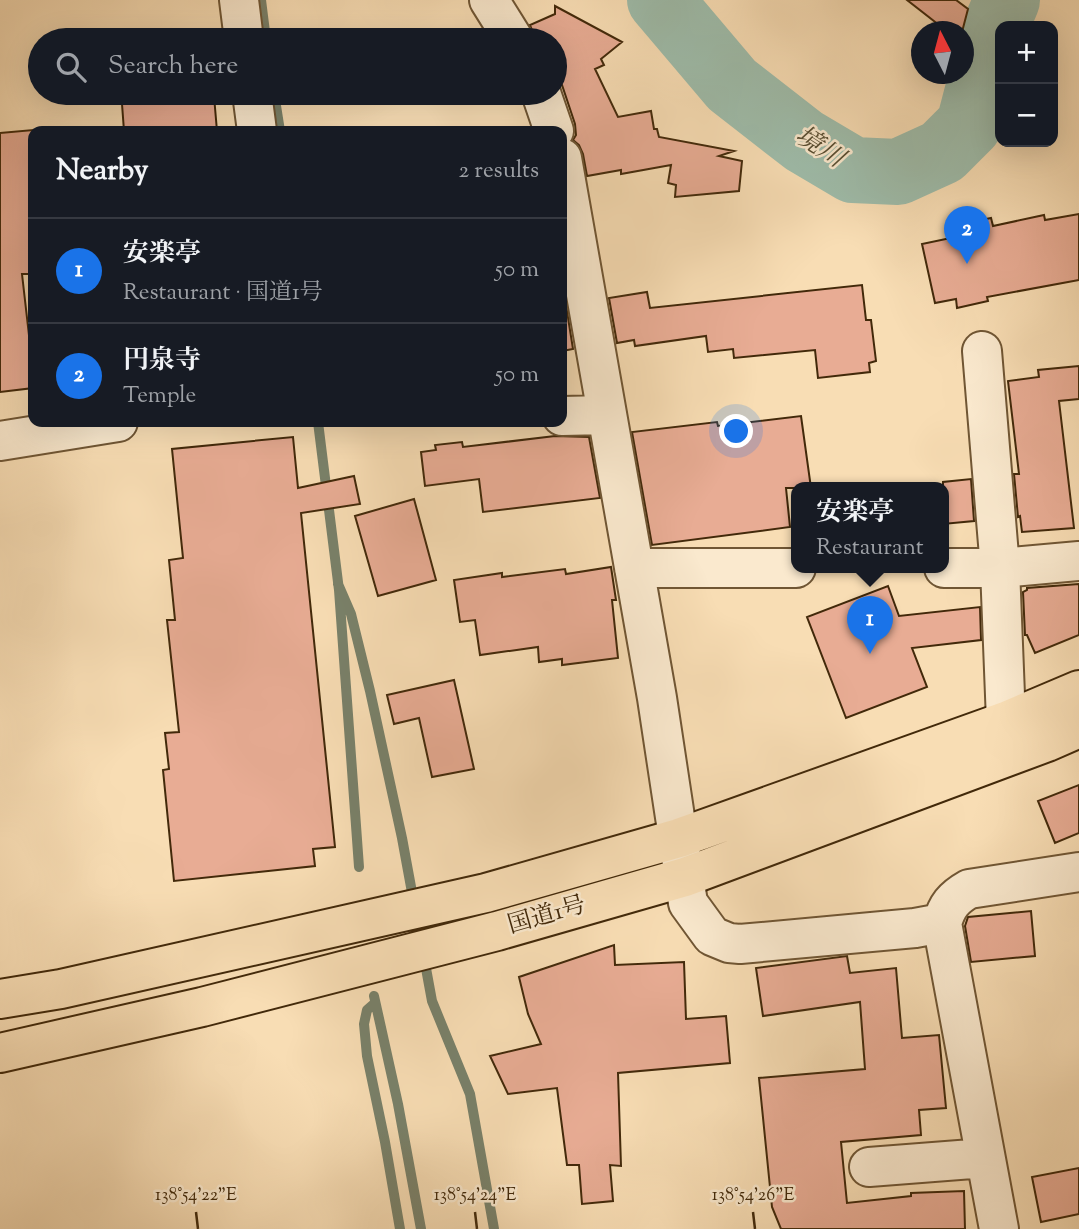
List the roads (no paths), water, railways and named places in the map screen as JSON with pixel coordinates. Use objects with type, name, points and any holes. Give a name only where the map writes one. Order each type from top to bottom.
[{"type":"highway","name":"国道1号","points":[[0,999],[61,989],[486,893],[679,838],[1006,721],[1079,690]]},
{"type":"highway","name":"国道1号","points":[[0,1053],[202,1007],[456,941],[685,877],[1079,729]]},
{"type":"street","points":[[239,0],[242,28]]},
{"type":"street","points":[[489,0],[506,28]]},
{"type":"street","points":[[254,105],[256,126]]},
{"type":"street","points":[[545,105],[552,126]]},
{"type":"street","points":[[567,187],[634,568],[688,903],[712,936],[729,943],[915,928],[942,923]]},
{"type":"street","points":[[982,351],[1000,568],[1006,721]]},
{"type":"street","points":[[567,416],[607,415]]},
{"type":"street","points":[[0,441],[87,427]]},
{"type":"street","points":[[949,568],[1000,568],[1079,561]]},
{"type":"street","points":[[634,568],[791,568]]},
{"type":"street","points":[[999,1229],[942,923],[946,908],[956,896],[969,889],[1079,872]]},
{"type":"street","points":[[869,1167],[985,1158]]},
{"type":"waterway","points":[[261,0],[264,28]]},
{"type":"waterway","name":"境川","points":[[660,0],[732,85],[804,141],[853,170],[898,172],[942,152],[969,125],[993,33],[1007,0]]},
{"type":"waterway","points":[[276,105],[279,126]]},
{"type":"waterway","points":[[319,427],[339,590],[359,867]]},
{"type":"waterway","points":[[338,584],[351,614],[370,691],[402,838],[432,1001],[470,1094],[494,1229]]},
{"type":"waterway","points":[[374,996],[398,1104],[421,1229]]},
{"type":"waterway","points":[[375,1003],[367,1010],[364,1024],[367,1056],[400,1229]]},
{"type":"place","name":"円泉寺","points":[[967,264]]},
{"type":"place","name":"安楽亭","points":[[870,654]]}]
